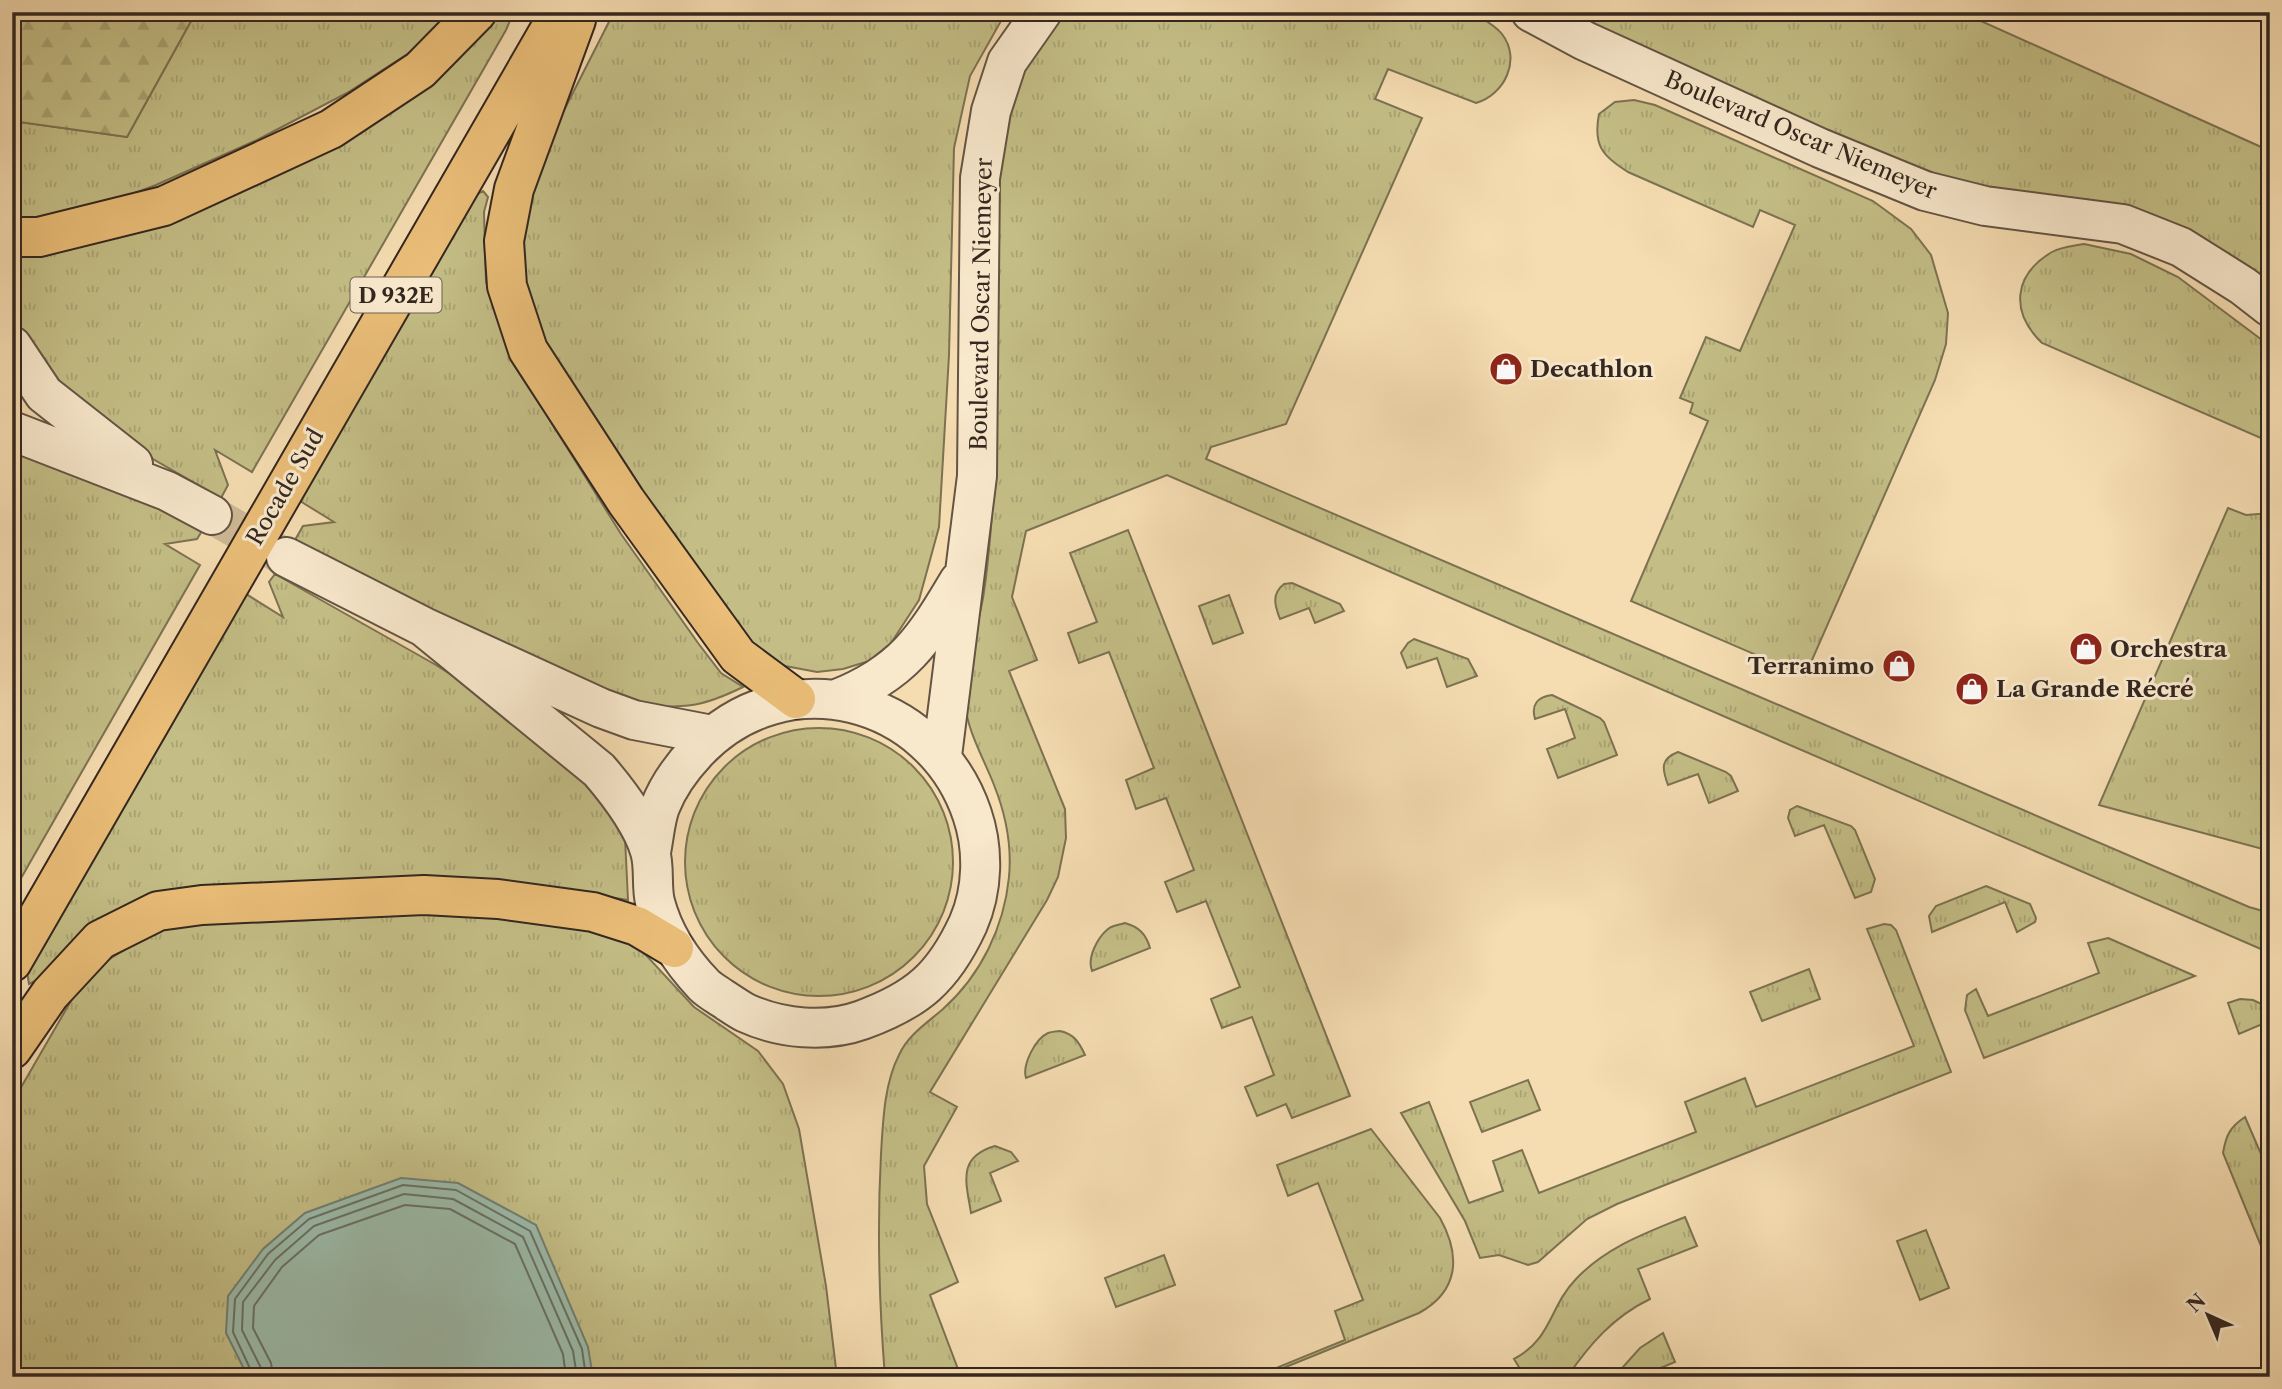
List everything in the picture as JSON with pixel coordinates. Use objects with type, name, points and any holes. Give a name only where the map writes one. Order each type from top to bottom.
[{"type":"main road","points":[[12,237],[39,237],[164,206],[331,129],[420,71],[477,12]]},
{"type":"main road","name":"Rocade Sud","points":[[12,962],[560,12]]},
{"type":"main road","points":[[579,12],[514,189],[504,241],[507,286],[528,350],[626,502],[738,656],[796,699]]},
{"type":"main road","points":[[12,1049],[50,994],[100,940],[158,911],[202,905],[424,895],[498,899],[593,912],[637,926],[674,948]]},
{"type":"street","name":"Boulevard Oscar Niemeyer","points":[[942,756],[977,476],[980,178],[991,111],[1007,62],[1042,12]]},
{"type":"street","name":"Boulevard Oscar Niemeyer","points":[[1531,12],[1585,41],[1795,137],[1925,191],[1985,206],[2123,224],[2169,242],[2242,286],[2270,307]]},
{"type":"street","points":[[12,346],[44,394],[167,491]]},
{"type":"street","points":[[12,430],[167,491],[212,515]]},
{"type":"street","points":[[286,557],[424,627],[600,708],[634,720],[712,735]]},
{"type":"street","name":"Boulevard Oscar Niemeyer","points":[[837,699],[864,689],[910,654],[932,625],[967,567]]},
{"type":"street","points":[[424,627],[599,770],[629,810],[651,852]]},
{"type":"street","points":[[796,699],[837,699],[876,709],[900,722],[912,729],[942,756],[964,791],[978,831],[981,872],[973,913],[955,951],[929,984],[895,1008],[846,1025],[795,1027],[746,1013],[705,986],[674,948],[655,902],[651,852],[660,808],[681,768],[712,735],[752,711],[796,699]]},
{"type":"green space","points":[[12,12],[196,12],[127,137],[12,121]]},
{"type":"green space","points":[[196,12],[454,12],[412,51],[347,93],[259,139],[156,185],[82,213],[12,226],[12,121],[127,137]]},
{"type":"green space","points":[[509,12],[512,16],[506,30],[252,472],[215,450],[228,485],[221,498],[132,447],[51,378],[27,350],[12,317],[12,257],[43,251],[131,224],[487,25],[498,14]]},
{"type":"green space","points":[[614,12],[1006,12],[970,76],[954,148],[949,355],[939,527],[919,600],[891,643],[869,661],[843,669],[817,672],[785,666],[749,648],[531,330],[518,235],[554,130]]},
{"type":"green space","points":[[1066,12],[1471,12],[1495,27],[1508,44],[1510,65],[1502,85],[1486,99],[1476,103],[1388,69],[1375,99],[1422,118],[1286,424],[1211,447],[1206,459],[2249,907],[2270,913],[2270,953],[1167,475],[1026,531],[1012,597],[1037,660],[1009,671],[1065,809],[1066,838],[1058,877],[1047,900],[930,1092],[957,1107],[924,1166],[927,1204],[958,1282],[930,1295],[961,1377],[885,1377],[879,1210],[884,1116],[890,1078],[907,1041],[957,996],[979,965],[996,932],[1009,877],[1010,853],[1005,819],[973,736],[965,704],[968,665],[986,580],[993,496],[996,174],[1007,110],[1019,80],[1037,46]]},
{"type":"green space","points":[[1564,12],[1961,12],[2270,151],[2270,289],[1888,157]]},
{"type":"green space","points":[[1634,100],[1655,105],[1873,201],[1911,229],[1931,255],[1948,313],[1946,344],[1935,380],[1805,676],[1631,601],[1708,421],[1690,413],[1693,403],[1680,398],[1706,337],[1740,351],[1795,225],[1760,210],[1753,227],[1628,172],[1612,161],[1599,142],[1599,114],[1615,102]]},
{"type":"green space","points":[[483,191],[488,197],[484,212],[486,282],[513,361],[621,534],[721,673],[743,687],[694,705],[642,706],[414,608],[295,540],[303,526],[334,522],[300,501],[476,195]]},
{"type":"green space","points":[[2084,244],[2131,254],[2178,277],[2270,346],[2270,442],[2042,343],[2025,319],[2021,307],[2023,283],[2039,261],[2052,252]]},
{"type":"green space","points":[[12,445],[136,497],[202,531],[197,539],[165,544],[200,565],[12,894]]},
{"type":"green space","points":[[2228,508],[2246,515],[2270,513],[2270,851],[2099,805]]},
{"type":"green space","points":[[1128,530],[1350,1096],[1292,1118],[1286,1104],[1257,1116],[1245,1087],[1274,1075],[1252,1017],[1222,1028],[1211,999],[1240,987],[1206,901],[1177,912],[1165,882],[1194,870],[1166,798],[1136,809],[1126,780],[1154,768],[1109,652],[1079,663],[1068,633],[1097,622],[1070,553]]},
{"type":"green space","points":[[275,574],[436,665],[481,694],[600,797],[625,838],[628,900],[584,893],[224,887],[29,984],[27,971],[246,594],[283,617],[269,582]]},
{"type":"green space","points":[[1292,583],[1340,604],[1344,611],[1315,623],[1309,608],[1280,619],[1276,605],[1277,592],[1284,584]]},
{"type":"green space","points":[[1229,595],[1243,633],[1213,644],[1199,606]]},
{"type":"green space","points":[[1414,639],[1468,659],[1477,676],[1447,687],[1437,658],[1407,668],[1401,653]]},
{"type":"green space","points":[[1552,695],[1600,718],[1617,755],[1558,778],[1547,749],[1575,738],[1565,709],[1535,719],[1536,702]]},
{"type":"green space","points":[[832,728],[870,738],[894,750],[914,767],[931,787],[943,811],[951,836],[951,888],[943,913],[931,937],[914,957],[894,974],[870,986],[845,994],[806,996],[768,986],[744,974],[715,947],[695,913],[687,888],[685,849],[695,811],[707,787],[734,758],[768,738],[793,730]]},
{"type":"green space","points":[[1678,752],[1726,772],[1738,791],[1709,803],[1698,774],[1668,785],[1664,774],[1665,761]]},
{"type":"green space","points":[[1797,806],[1851,826],[1855,830],[1875,879],[1871,892],[1855,898],[1824,825],[1795,836],[1788,818],[1790,810]]},
{"type":"green space","points":[[1986,886],[2030,904],[2035,922],[2017,932],[2005,902],[1932,932],[1929,916],[1936,906]]},
{"type":"green space","points":[[372,906],[563,919],[633,941],[694,1007],[758,1051],[783,1084],[799,1129],[826,1286],[837,1377],[12,1377],[12,1103],[79,987],[103,963],[154,932],[208,918]]},
{"type":"green space","points":[[1125,923],[1141,932],[1150,948],[1092,971],[1092,954],[1100,938],[1110,928]]},
{"type":"green space","points":[[1884,924],[1891,925],[1896,930],[1951,1072],[1617,1204],[1587,1219],[1538,1262],[1528,1265],[1499,1255],[1480,1258],[1465,1221],[1401,1113],[1429,1102],[1469,1203],[1503,1191],[1493,1161],[1522,1150],[1539,1193],[1696,1132],[1685,1102],[1745,1078],[1756,1107],[1914,1046],[1867,929]]},
{"type":"green space","points":[[2108,938],[2195,976],[1984,1058],[1965,1010],[1967,995],[1976,989],[1988,1016],[2099,973],[2088,943]]},
{"type":"green space","points":[[1809,969],[1820,999],[1762,1021],[1750,992]]},
{"type":"green space","points":[[2240,999],[2253,1000],[2270,1008],[2270,1027],[2267,1022],[2239,1034],[2228,1003]]},
{"type":"green space","points":[[1060,1031],[1076,1039],[1085,1055],[1026,1078],[1026,1066],[1034,1046],[1048,1033]]},
{"type":"green space","points":[[1528,1080],[1540,1110],[1482,1132],[1470,1102]]},
{"type":"green space","points":[[2245,1117],[2261,1154],[2270,1151],[2270,1268],[2223,1153],[2230,1132]]},
{"type":"green space","points":[[1371,1129],[1440,1218],[1447,1232],[1453,1259],[1449,1283],[1432,1304],[1419,1313],[1261,1377],[1254,1377],[1345,1340],[1335,1311],[1363,1300],[1318,1183],[1288,1196],[1277,1165]]},
{"type":"green space","points":[[995,1146],[1011,1152],[1018,1161],[990,1173],[1001,1201],[971,1213],[966,1181],[969,1164],[983,1151]]},
{"type":"green space","points":[[1685,1217],[1697,1246],[1638,1269],[1650,1299],[1603,1332],[1567,1377],[1525,1377],[1514,1359],[1536,1342],[1560,1300],[1576,1279],[1613,1250]]},
{"type":"green space","points":[[1926,1230],[1949,1288],[1920,1300],[1897,1241]]},
{"type":"green space","points":[[1164,1255],[1175,1285],[1116,1307],[1105,1278]]},
{"type":"green space","points":[[1663,1333],[1675,1362],[1639,1377],[1614,1377],[1640,1348]]},
{"type":"water","points":[[401,1178],[458,1183],[536,1225],[588,1347],[593,1377],[248,1377],[226,1333],[228,1296],[263,1249],[305,1213]]},
{"type":"tunnel","points":[[212,515],[283,556]]},
{"type":"place","name":"Decathlon","points":[[1506,369]]},
{"type":"place","name":"Orchestra","points":[[2086,649]]},
{"type":"place","name":"Terranimo","points":[[1899,666]]},
{"type":"place","name":"La Grande Récré","points":[[1972,689]]}]
